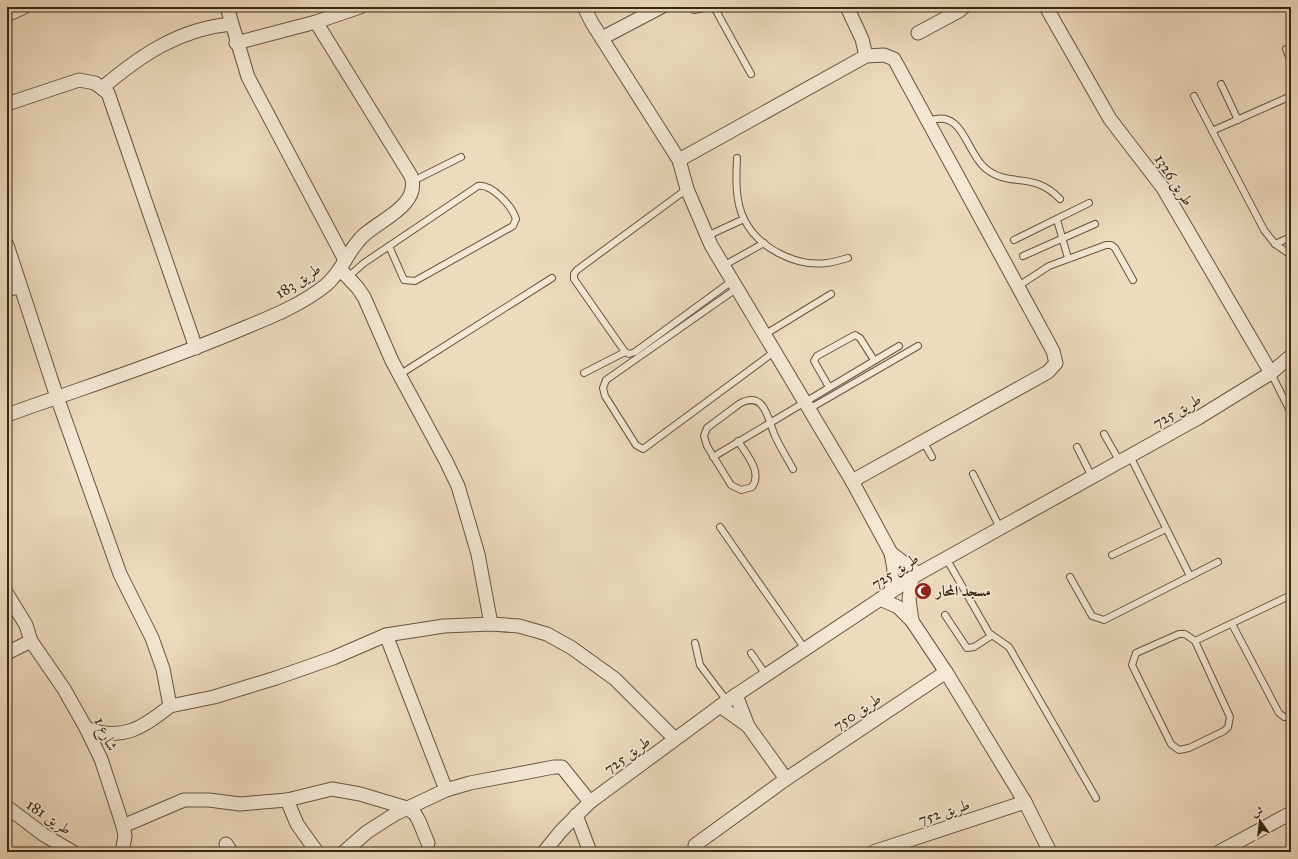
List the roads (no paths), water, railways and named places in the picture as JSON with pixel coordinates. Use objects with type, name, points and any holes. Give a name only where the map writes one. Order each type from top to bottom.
[{"type":"street","points":[[7,15],[24,7]]},
{"type":"street","points":[[227,7],[236,43],[248,77],[345,268],[364,297],[399,375],[458,486],[478,554],[491,624]]},
{"type":"street","points":[[236,43],[316,22],[360,7]]},
{"type":"street","points":[[584,7],[679,160],[687,189],[707,236],[722,266],[852,482],[891,553],[915,576],[909,599],[912,620]]},
{"type":"street","points":[[602,38],[661,7]]},
{"type":"street","points":[[847,7],[862,39],[866,56]]},
{"type":"street","points":[[918,33],[964,7]]},
{"type":"street","name":"طريق 1326","points":[[1046,7],[1110,119],[1163,188],[1271,373]]},
{"type":"street","points":[[316,22],[413,181]]},
{"type":"street","points":[[102,88],[126,68],[145,55],[179,37],[208,26],[231,24]]},
{"type":"street","points":[[679,160],[866,56],[884,54],[894,59],[1056,357],[1056,363],[1053,368],[924,443],[852,482]]},
{"type":"street","points":[[7,104],[79,80],[88,81],[102,88],[108,94],[196,348]]},
{"type":"street","name":"طريق 183","points":[[7,416],[196,348],[254,324],[301,301],[326,285],[345,268],[357,242],[408,200],[412,194],[413,181]]},
{"type":"street","points":[[7,245],[57,397],[120,574],[129,596],[152,638],[163,669],[170,706]]},
{"type":"street","points":[[7,290],[20,286]]},
{"type":"street","name":"طريق 725","points":[[544,852],[576,815],[590,802],[728,701],[880,599],[946,558],[1198,418],[1271,373],[1291,356]]},
{"type":"street","points":[[891,553],[894,569],[891,592]]},
{"type":"street","name":"شارع 1","points":[[7,594],[26,625],[31,641],[64,689],[86,728],[101,759],[123,826],[125,836],[122,852]]},
{"type":"street","points":[[880,599],[898,607],[912,620],[946,672],[1025,802],[1050,852]]},
{"type":"street","points":[[86,728],[107,734],[128,732],[147,723],[170,706],[214,697],[276,678],[333,658],[386,635],[444,626],[491,624],[519,626],[547,634],[572,648],[614,679],[675,739]]},
{"type":"street","points":[[386,635],[446,790]]},
{"type":"street","points":[[7,653],[31,641]]},
{"type":"street","name":"طريق 750","points":[[695,845],[786,779],[946,672]]},
{"type":"street","points":[[728,701],[748,726]]},
{"type":"street","points":[[728,701],[786,779]]},
{"type":"street","points":[[344,852],[376,826],[407,808],[446,790],[488,779],[558,766],[565,769],[590,802]]},
{"type":"street","points":[[123,826],[184,800],[209,800],[240,804],[287,800],[332,789],[360,794],[407,808],[415,814],[420,821],[428,843]]},
{"type":"street","points":[[287,800],[297,824],[317,852]]},
{"type":"street","name":"طريق 752","points":[[873,852],[1025,802]]},
{"type":"street","name":"طريق 181","points":[[7,807],[44,834],[73,852]]},
{"type":"street","points":[[1219,852],[1291,813]]},
{"type":"street","points":[[576,815],[590,852]]},
{"type":"lane","points":[[690,7],[694,10],[709,7]]},
{"type":"lane","points":[[714,7],[751,74]]},
{"type":"lane","points":[[1286,49],[1291,62]]},
{"type":"lane","points":[[1222,84],[1238,120]]},
{"type":"lane","points":[[1194,96],[1264,230],[1275,244],[1291,255]]},
{"type":"lane","points":[[1212,131],[1291,96]]},
{"type":"lane","points":[[928,121],[940,118],[952,121],[960,129],[982,166],[990,172],[1007,179],[1038,183],[1046,187],[1060,199]]},
{"type":"lane","points":[[413,181],[461,157]]},
{"type":"lane","points":[[738,158],[736,178],[738,198],[744,219],[752,232],[764,243],[783,255],[804,262],[826,263],[848,258]]},
{"type":"lane","points":[[345,268],[364,262],[478,186],[483,185],[491,189],[513,211],[516,219],[513,226],[415,281],[404,280],[389,246]]},
{"type":"lane","points":[[687,189],[577,270],[574,274],[575,282],[625,352],[629,354],[635,352],[734,285]]},
{"type":"lane","points":[[1014,240],[1089,203]]},
{"type":"lane","points":[[707,236],[744,219]]},
{"type":"lane","points":[[1057,220],[1068,258]]},
{"type":"lane","points":[[1023,256],[1095,224]]},
{"type":"lane","points":[[1275,244],[1291,237]]},
{"type":"lane","points":[[722,266],[764,243]]},
{"type":"lane","points":[[1017,287],[1044,268],[1101,246],[1111,245],[1117,250],[1133,280]]},
{"type":"lane","points":[[399,375],[552,278]]},
{"type":"lane","points":[[734,285],[606,380],[603,388],[605,396],[636,445],[643,449],[774,352]]},
{"type":"lane","points":[[764,335],[831,294]]},
{"type":"lane","points":[[829,387],[814,361],[817,356],[855,336],[860,338],[874,360]]},
{"type":"lane","points":[[806,405],[829,387],[899,346]]},
{"type":"lane","points":[[713,457],[771,422],[918,346]]},
{"type":"lane","points":[[584,373],[625,352]]},
{"type":"lane","points":[[1271,373],[1291,413]]},
{"type":"lane","points":[[738,441],[755,470],[755,482],[747,490],[741,490],[731,485],[704,441],[705,432],[711,424],[739,404],[750,400],[760,404],[767,412],[776,439],[793,469]]},
{"type":"lane","points":[[1104,434],[1125,459],[1166,529],[1190,576]]},
{"type":"lane","points":[[924,443],[932,457]]},
{"type":"lane","points":[[1077,447],[1092,477]]},
{"type":"lane","points":[[973,474],[1000,528]]},
{"type":"lane","points":[[720,527],[805,649]]},
{"type":"lane","points":[[1112,555],[1166,529]]},
{"type":"lane","points":[[946,558],[991,636],[1008,647],[1096,798]]},
{"type":"lane","points":[[1070,577],[1092,616],[1104,620],[1218,562]]},
{"type":"lane","points":[[1195,641],[1291,595]]},
{"type":"lane","points":[[945,615],[967,648],[974,647],[991,636]]},
{"type":"lane","points":[[1232,624],[1279,713],[1284,717],[1291,717]]},
{"type":"lane","points":[[1178,634],[1185,634],[1195,641],[1228,712],[1230,722],[1224,731],[1189,748],[1179,750],[1171,744],[1132,665],[1136,653],[1178,634]]},
{"type":"lane","points":[[695,643],[700,665],[728,701]]},
{"type":"lane","points":[[751,653],[766,675]]},
{"type":"place","name":"مسجد المحار","points":[[923,591]]}]
